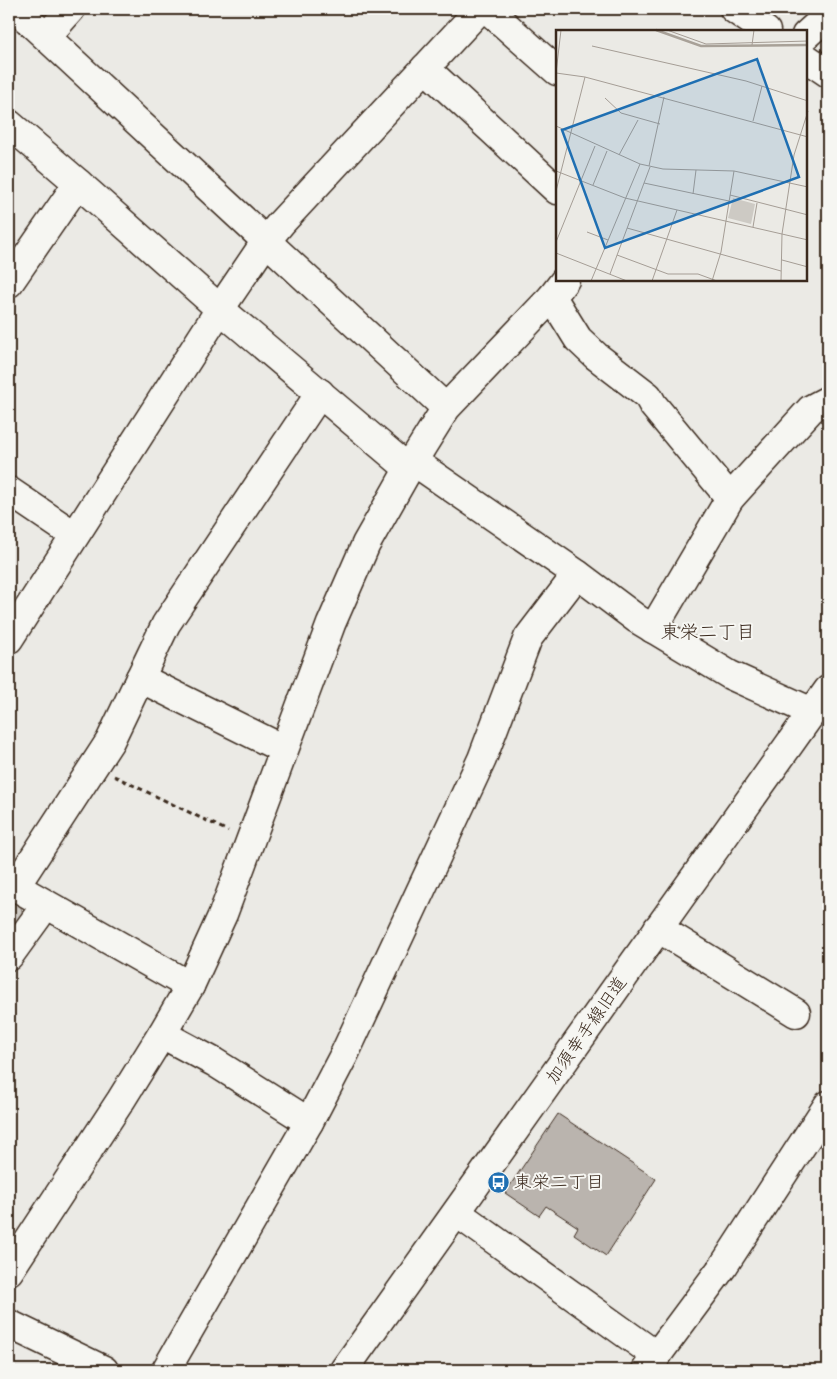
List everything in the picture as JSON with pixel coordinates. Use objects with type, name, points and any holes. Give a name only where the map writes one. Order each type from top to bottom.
[{"type":"street","points":[[16,9],[446,408]]},
{"type":"street","points":[[47,36],[71,9]]},
{"type":"street","points":[[9,639],[220,308],[266,241],[480,9]]},
{"type":"street","points":[[487,9],[556,71]]},
{"type":"street","points":[[734,9],[765,30]]},
{"type":"street","points":[[807,34],[828,15]]},
{"type":"street","points":[[807,59],[828,73]]},
{"type":"street","points":[[425,68],[556,189]]},
{"type":"street","points":[[9,124],[320,393],[411,465],[577,574],[653,629],[730,675],[812,712]]},
{"type":"street","points":[[9,282],[78,183]]},
{"type":"street","points":[[9,1271],[162,1034],[190,986],[223,914],[331,624],[366,544],[446,408],[559,288],[578,339],[596,356],[648,396],[653,405],[730,498]]},
{"type":"street","points":[[190,986],[12,885],[110,741],[166,624],[320,393]]},
{"type":"street","points":[[653,629],[730,498],[811,409],[828,400]]},
{"type":"street","points":[[9,490],[74,535]]},
{"type":"street","points":[[166,1370],[309,1122],[344,1055],[482,758],[528,638],[577,574]]},
{"type":"street","points":[[140,678],[284,749]]},
{"type":"street","name":"加須幸手線旧道","points":[[344,1370],[828,690]]},
{"type":"street","points":[[9,956],[45,904]]},
{"type":"street","points":[[658,928],[796,1013]]},
{"type":"street","points":[[162,1034],[214,1062],[309,1122]]},
{"type":"street","points":[[457,1212],[652,1363],[724,1265],[828,1105]]},
{"type":"street","points":[[9,1324],[104,1370]]},
{"type":"path","points":[[94,767],[249,841]]},
{"type":"shaded area","points":[[9,897],[20,903],[23,916],[9,935]]},
{"type":"building","points":[[558,1114],[656,1179],[606,1256],[574,1234],[578,1227],[546,1206],[539,1216],[505,1193]]},
{"type":"place","name":"東栄二丁目","points":[[498,1182]]},
{"type":"district","name":"東栄二丁目","points":[[708,631]]}]
